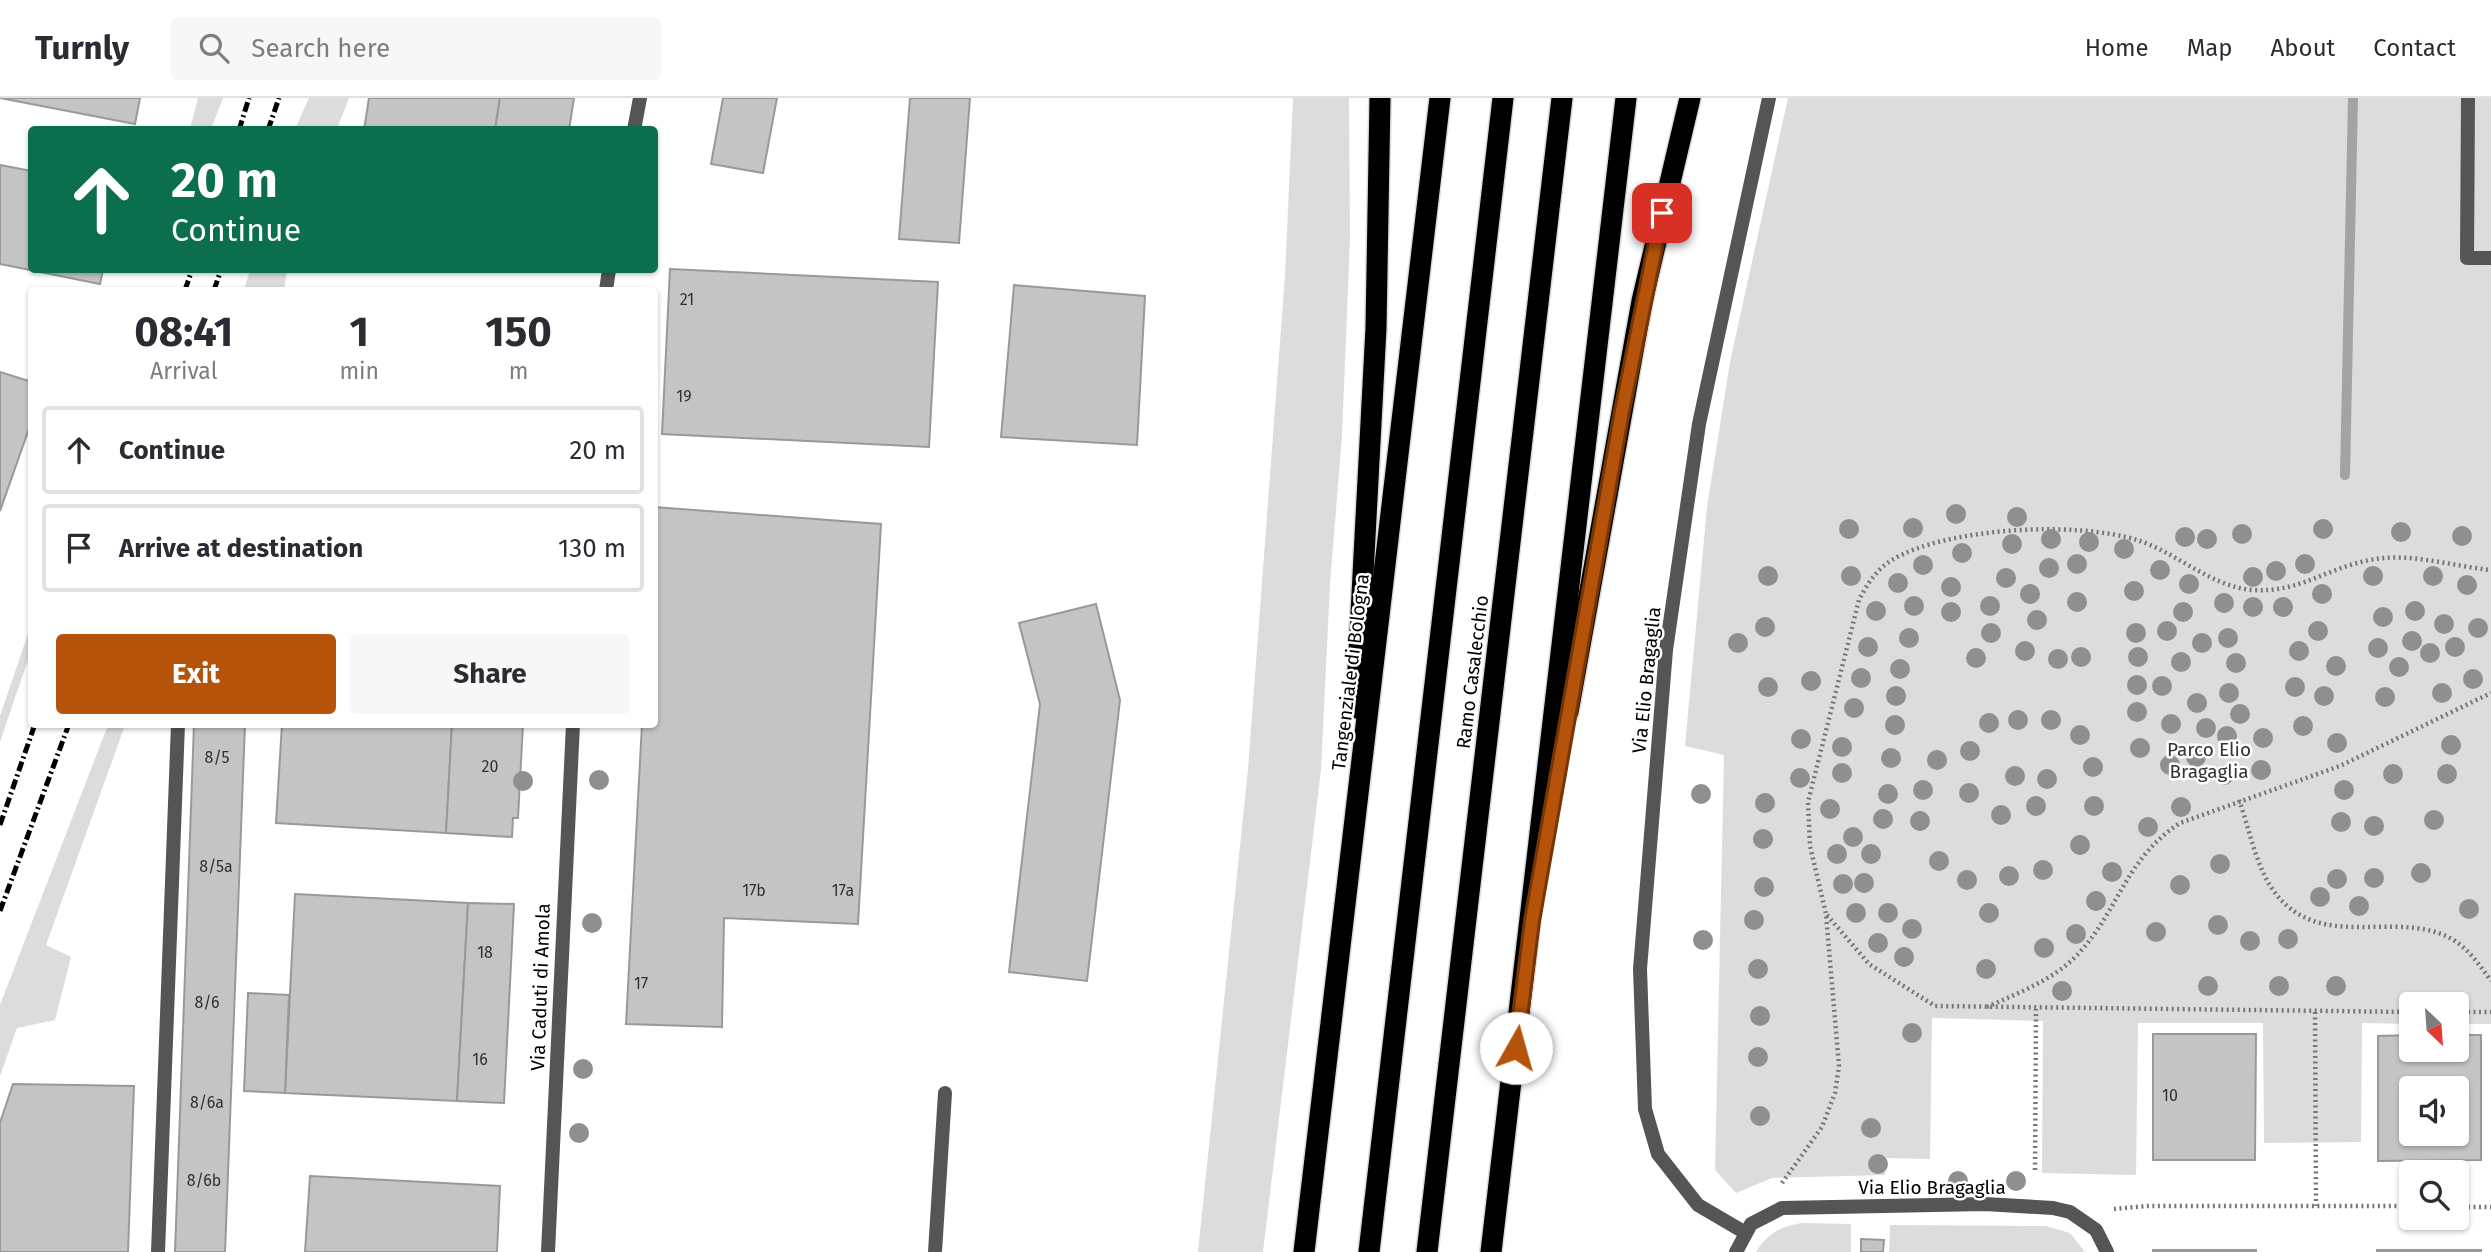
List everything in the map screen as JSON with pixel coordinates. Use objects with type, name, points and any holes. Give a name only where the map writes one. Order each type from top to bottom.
[{"type":"highway","points":[[1345,920],[1375,341],[1380,98]]},
{"type":"highway","name":"Tangenziale di Bologna","points":[[1304,1252],[1440,98]]},
{"type":"highway","name":"Ramo Casalecchio","points":[[1369,1252],[1503,98]]},
{"type":"highway","name":"Ramo Casalecchio","points":[[1427,1252],[1562,98]]},
{"type":"highway","points":[[1491,1252],[1532,921],[1626,98]]},
{"type":"highway","points":[[1532,921],[1642,302],[1690,98]]},
{"type":"street","points":[[635,126],[640,98]]},
{"type":"street","name":"Via Elio Bragaglia","points":[[1769,98],[1699,424],[1665,650],[1640,969],[1645,1109],[1658,1154],[1698,1205],[1744,1232],[1759,1218],[1790,1208],[1985,1204],[2053,1208],[2084,1219],[2096,1230],[2106,1252]]},
{"type":"street","points":[[2468,98],[2467,258],[2491,258]]},
{"type":"street","points":[[158,1252],[178,728]]},
{"type":"street","name":"Via Caduti di Amola","points":[[548,1252],[573,728]]},
{"type":"street","points":[[935,1252],[945,1093]]},
{"type":"street","points":[[1736,1252],[1744,1232]]},
{"type":"path","points":[[1781,1184],[1822,1127],[1836,1093],[1839,1053],[1826,914],[1810,846],[1808,823],[1811,791],[1859,600],[1871,578],[1892,560],[1939,543],[2002,532],[2063,527],[2105,531],[2140,541],[2229,585],[2249,589],[2285,590],[2350,565],[2384,557],[2403,557],[2491,570]]},
{"type":"path","points":[[1985,1008],[2047,979],[2070,962],[2090,940],[2130,872],[2170,830],[2192,817],[2340,766],[2491,693]]},
{"type":"path","points":[[2239,800],[2269,884],[2298,916],[2323,924],[2422,931],[2446,936],[2477,962],[2491,981]]},
{"type":"path","points":[[1826,914],[1869,964],[1936,1006],[2399,1012]]},
{"type":"path","points":[[2035,1170],[2036,1009]]},
{"type":"path","points":[[2315,1012],[2316,1206]]},
{"type":"path","points":[[2469,1012],[2491,1012]]},
{"type":"path","points":[[2114,1209],[2147,1206],[2399,1206]]},
{"type":"path","points":[[2469,1207],[2491,1207]]},
{"type":"green space","points":[[198,98],[223,98],[212,126],[191,126]]},
{"type":"green space","points":[[309,98],[349,98],[338,126],[296,126]]},
{"type":"green space","points":[[1293,98],[1349,98],[1350,239],[1342,435],[1330,584],[1321,770],[1263,1252],[1198,1252],[1248,769],[1285,275]]},
{"type":"green space","name":"Parco Elio Bragaglia","points":[[1788,98],[2491,98],[2491,1024],[2469,1024],[2469,992],[2399,992],[2399,1024],[2362,1023],[2361,1142],[2264,1143],[2263,1023],[2138,1023],[2136,1175],[2042,1173],[2043,1021],[1932,1018],[1930,1159],[1886,1158],[1885,1175],[1772,1178],[1736,1193],[1715,1170],[1724,755],[1685,746],[1707,507],[1730,362]]},
{"type":"green space","points":[[249,273],[287,273],[284,287],[245,287]]},
{"type":"green space","points":[[28,634],[28,660],[0,742],[0,716]]},
{"type":"green space","points":[[107,728],[124,728],[46,945],[71,957],[55,1020],[17,1028],[0,1076],[0,1005]]},
{"type":"green space","points":[[1802,1223],[1851,1224],[1851,1252],[1756,1252],[1775,1232]]},
{"type":"green space","points":[[1890,1225],[2046,1226],[2070,1233],[2085,1252],[1889,1252]]},
{"type":"building","points":[[0,98],[140,98],[135,124]]},
{"type":"building","points":[[369,98],[500,98],[496,126],[365,126]]},
{"type":"building","points":[[500,98],[574,98],[570,126],[496,126]]},
{"type":"building","points":[[723,98],[777,98],[763,173],[711,164]]},
{"type":"building","points":[[910,98],[970,98],[959,243],[899,239]]},
{"type":"building","points":[[0,165],[28,170],[28,270],[0,264]]},
{"type":"building","points":[[670,269],[938,282],[929,447],[662,434]]},
{"type":"building","points":[[45,273],[102,273],[100,284]]},
{"type":"building","points":[[1014,285],[1145,296],[1137,445],[1001,437]]},
{"type":"building","points":[[0,372],[28,381],[28,431],[0,511]]},
{"type":"building","points":[[658,507],[881,524],[858,924],[724,918],[722,1027],[626,1024],[642,728],[658,728]]},
{"type":"building","points":[[1096,604],[1120,700],[1087,981],[1009,972],[1040,704],[1019,623]]},
{"type":"building","points":[[194,728],[245,728],[225,1252],[175,1252]]},
{"type":"building","points":[[282,728],[452,728],[446,833],[276,823]]},
{"type":"building","points":[[452,728],[523,728],[518,818],[513,818],[512,837],[446,833]]},
{"type":"building","points":[[295,894],[468,903],[457,1101],[285,1093]]},
{"type":"building","points":[[468,903],[514,904],[504,1103],[457,1101]]},
{"type":"building","points":[[248,993],[289,995],[285,1093],[244,1091]]},
{"type":"building","points":[[2153,1034],[2256,1034],[2255,1160],[2153,1160]]},
{"type":"building","points":[[2399,1035],[2399,1062],[2469,1062],[2469,1035],[2481,1035],[2481,1160],[2378,1161],[2378,1036]]},
{"type":"building","points":[[13,1084],[134,1086],[128,1252],[0,1252],[0,1123]]},
{"type":"building","points":[[310,1176],[500,1186],[497,1252],[305,1252]]},
{"type":"building","points":[[1861,1239],[1884,1240],[1883,1252],[1861,1252]]},
{"type":"building","points":[[2256,1250],[2256,1252],[2153,1252]]},
{"type":"building","points":[[2481,1250],[2481,1252],[2377,1252]]},
{"type":"waterway","points":[[2345,475],[2353,98]]},
{"type":"railway","points":[[240,126],[249,98]]},
{"type":"railway","points":[[269,126],[279,98]]},
{"type":"railway","points":[[186,287],[191,273]]},
{"type":"railway","points":[[215,287],[220,273]]},
{"type":"railway","points":[[0,825],[34,728]]},
{"type":"railway","points":[[0,911],[68,728]]},
{"type":"route","points":[[1516,1048],[1532,921],[1642,302],[1662,213]]}]
